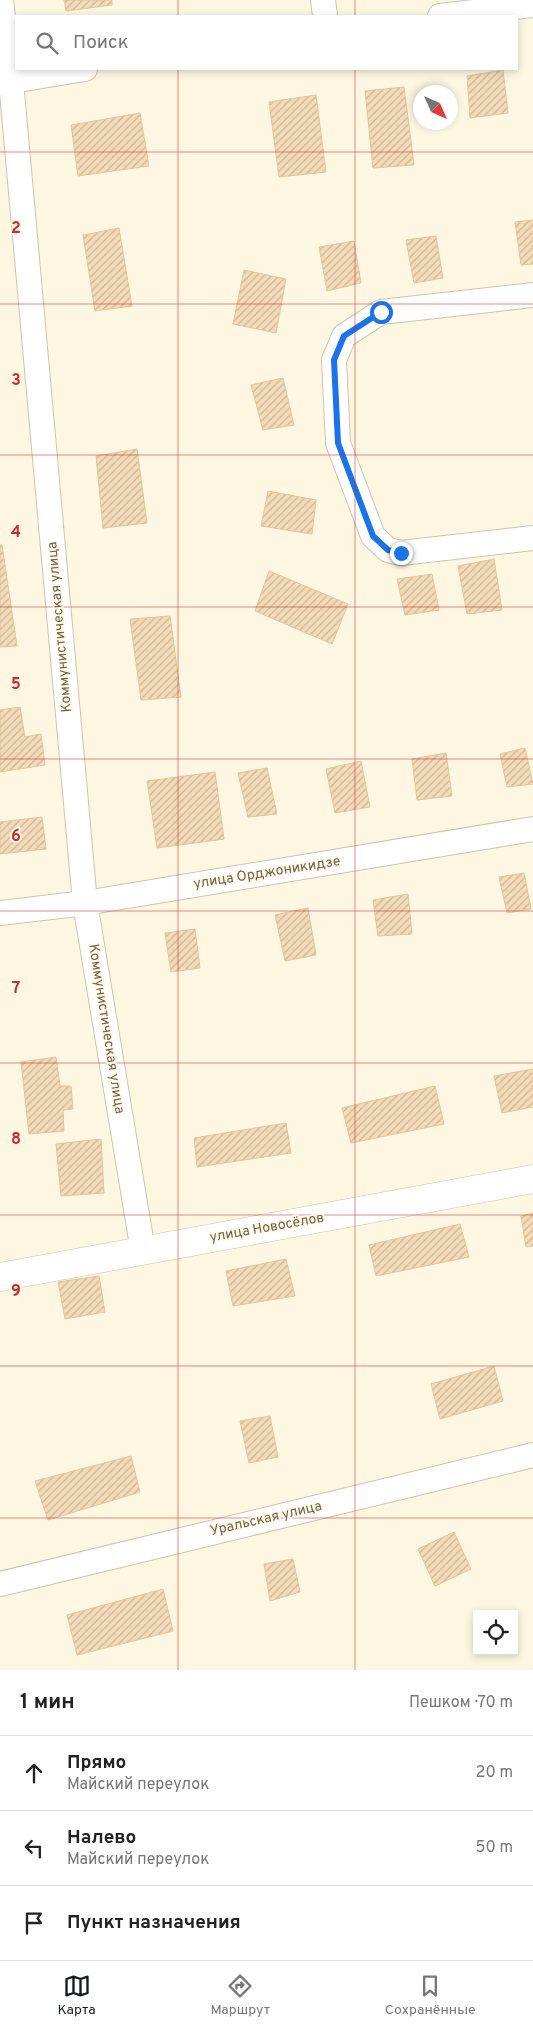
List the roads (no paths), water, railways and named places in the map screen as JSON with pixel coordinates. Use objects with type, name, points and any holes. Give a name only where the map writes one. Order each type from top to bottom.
[{"type":"street","name":"Коммунистическая улица","points":[[1,0],[6,82],[85,903],[143,1251]]},
{"type":"street","points":[[323,0],[325,15]]},
{"type":"street","points":[[448,15],[533,5]]},
{"type":"street","points":[[6,82],[79,70]]},
{"type":"street","points":[[533,296],[381,312],[344,336],[334,360],[338,443],[373,536],[388,550],[401,553],[533,538]]},
{"type":"street","name":"улица Орджоникидзе","points":[[0,913],[85,903],[533,829]]},
{"type":"street","name":"улица Новосёлов","points":[[0,1277],[533,1179]]},
{"type":"street","name":"Уральская улица","points":[[0,1584],[533,1456]]}]
